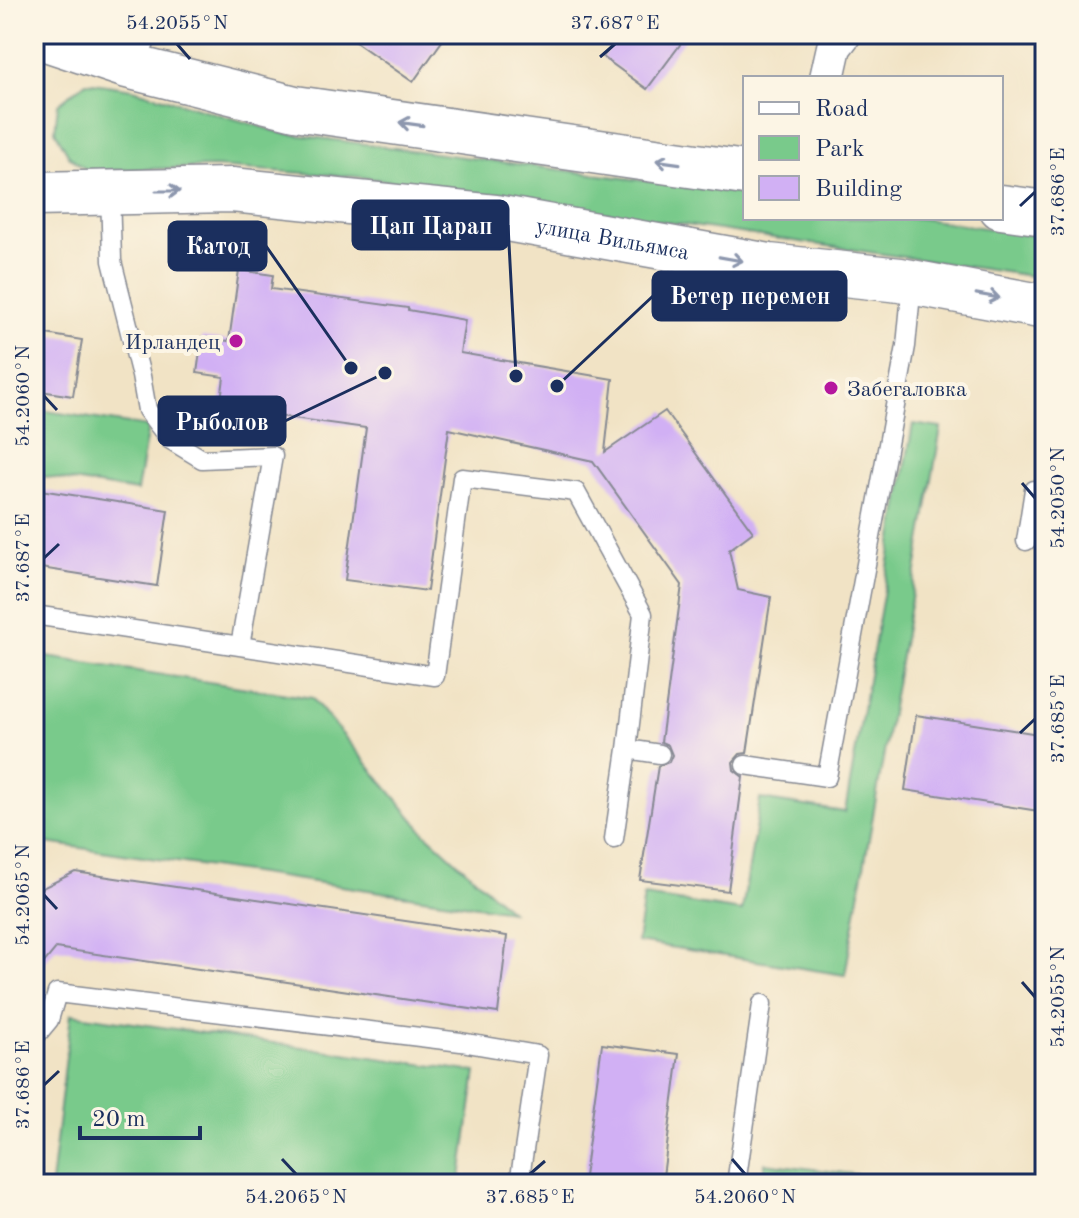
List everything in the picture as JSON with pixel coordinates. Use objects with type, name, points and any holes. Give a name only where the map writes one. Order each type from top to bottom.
[{"type":"street","points":[[827,76],[834,47],[844,34]]},
{"type":"street","points":[[34,35],[133,50],[295,108],[743,173]]},
{"type":"street","name":"улица Вильямса","points":[[34,194],[232,190],[495,217],[769,266],[912,283],[1045,307]]},
{"type":"street","points":[[1003,207],[1045,213]]},
{"type":"lane","points":[[110,191],[112,261],[147,410],[169,439],[202,459],[273,456],[240,646]]},
{"type":"lane","points":[[745,765],[827,777],[906,346],[912,283]]},
{"type":"lane","points":[[34,615],[435,676],[462,478],[576,492],[643,614],[614,839]]},
{"type":"lane","points":[[1026,541],[1034,490],[1045,492]]},
{"type":"lane","points":[[627,749],[660,754]]},
{"type":"lane","points":[[34,1038],[49,1020],[57,993],[446,1040],[538,1055],[519,1184]]},
{"type":"lane","points":[[736,1184],[762,1004]]},
{"type":"green space","points":[[86,82],[133,89],[282,133],[743,194],[743,220],[931,220],[1045,237],[1045,278],[361,177],[214,167],[88,171],[69,156],[55,131],[58,104]]},
{"type":"green space","points":[[34,409],[148,427],[137,491],[34,475]]},
{"type":"green space","points":[[913,424],[941,428],[845,975],[637,942],[644,896],[742,911],[760,799],[845,812]]},
{"type":"green space","points":[[34,655],[312,698],[425,833],[511,911],[47,843],[34,849]]},
{"type":"green space","points":[[71,1014],[476,1072],[460,1184],[51,1184]]},
{"type":"green space","points":[[765,1163],[891,1179],[891,1184],[762,1184]]},
{"type":"building","points":[[344,34],[447,34],[413,82]]},
{"type":"building","points":[[621,34],[688,34],[647,89],[603,57]]},
{"type":"building","points":[[239,270],[273,275],[271,289],[408,308],[465,320],[460,353],[613,379],[605,452],[665,411],[753,532],[729,550],[738,590],[771,597],[747,753],[740,754],[733,762],[734,770],[743,777],[728,891],[640,880],[658,766],[669,762],[672,755],[668,745],[661,742],[682,585],[593,461],[449,429],[427,591],[345,580],[366,428],[220,408],[224,377],[197,373],[202,337],[229,341]]},
{"type":"building","points":[[34,332],[82,340],[73,396],[34,390]]},
{"type":"building","points":[[34,489],[168,510],[157,586],[34,567]]},
{"type":"building","points":[[916,715],[1045,735],[1045,812],[905,790]]},
{"type":"building","points":[[75,872],[507,936],[498,1013],[56,948],[34,975],[34,892]]},
{"type":"building","points":[[602,1044],[679,1054],[662,1184],[583,1184]]},
{"type":"place","name":"Ирландец","points":[[236,341]]},
{"type":"place","name":"Катод","points":[[351,368]]},
{"type":"place","name":"Рыболов","points":[[385,373]]},
{"type":"place","name":"Цап Царап","points":[[516,376]]},
{"type":"place","name":"Ветер перемен","points":[[557,386]]},
{"type":"place","name":"Забегаловка","points":[[831,388]]}]
